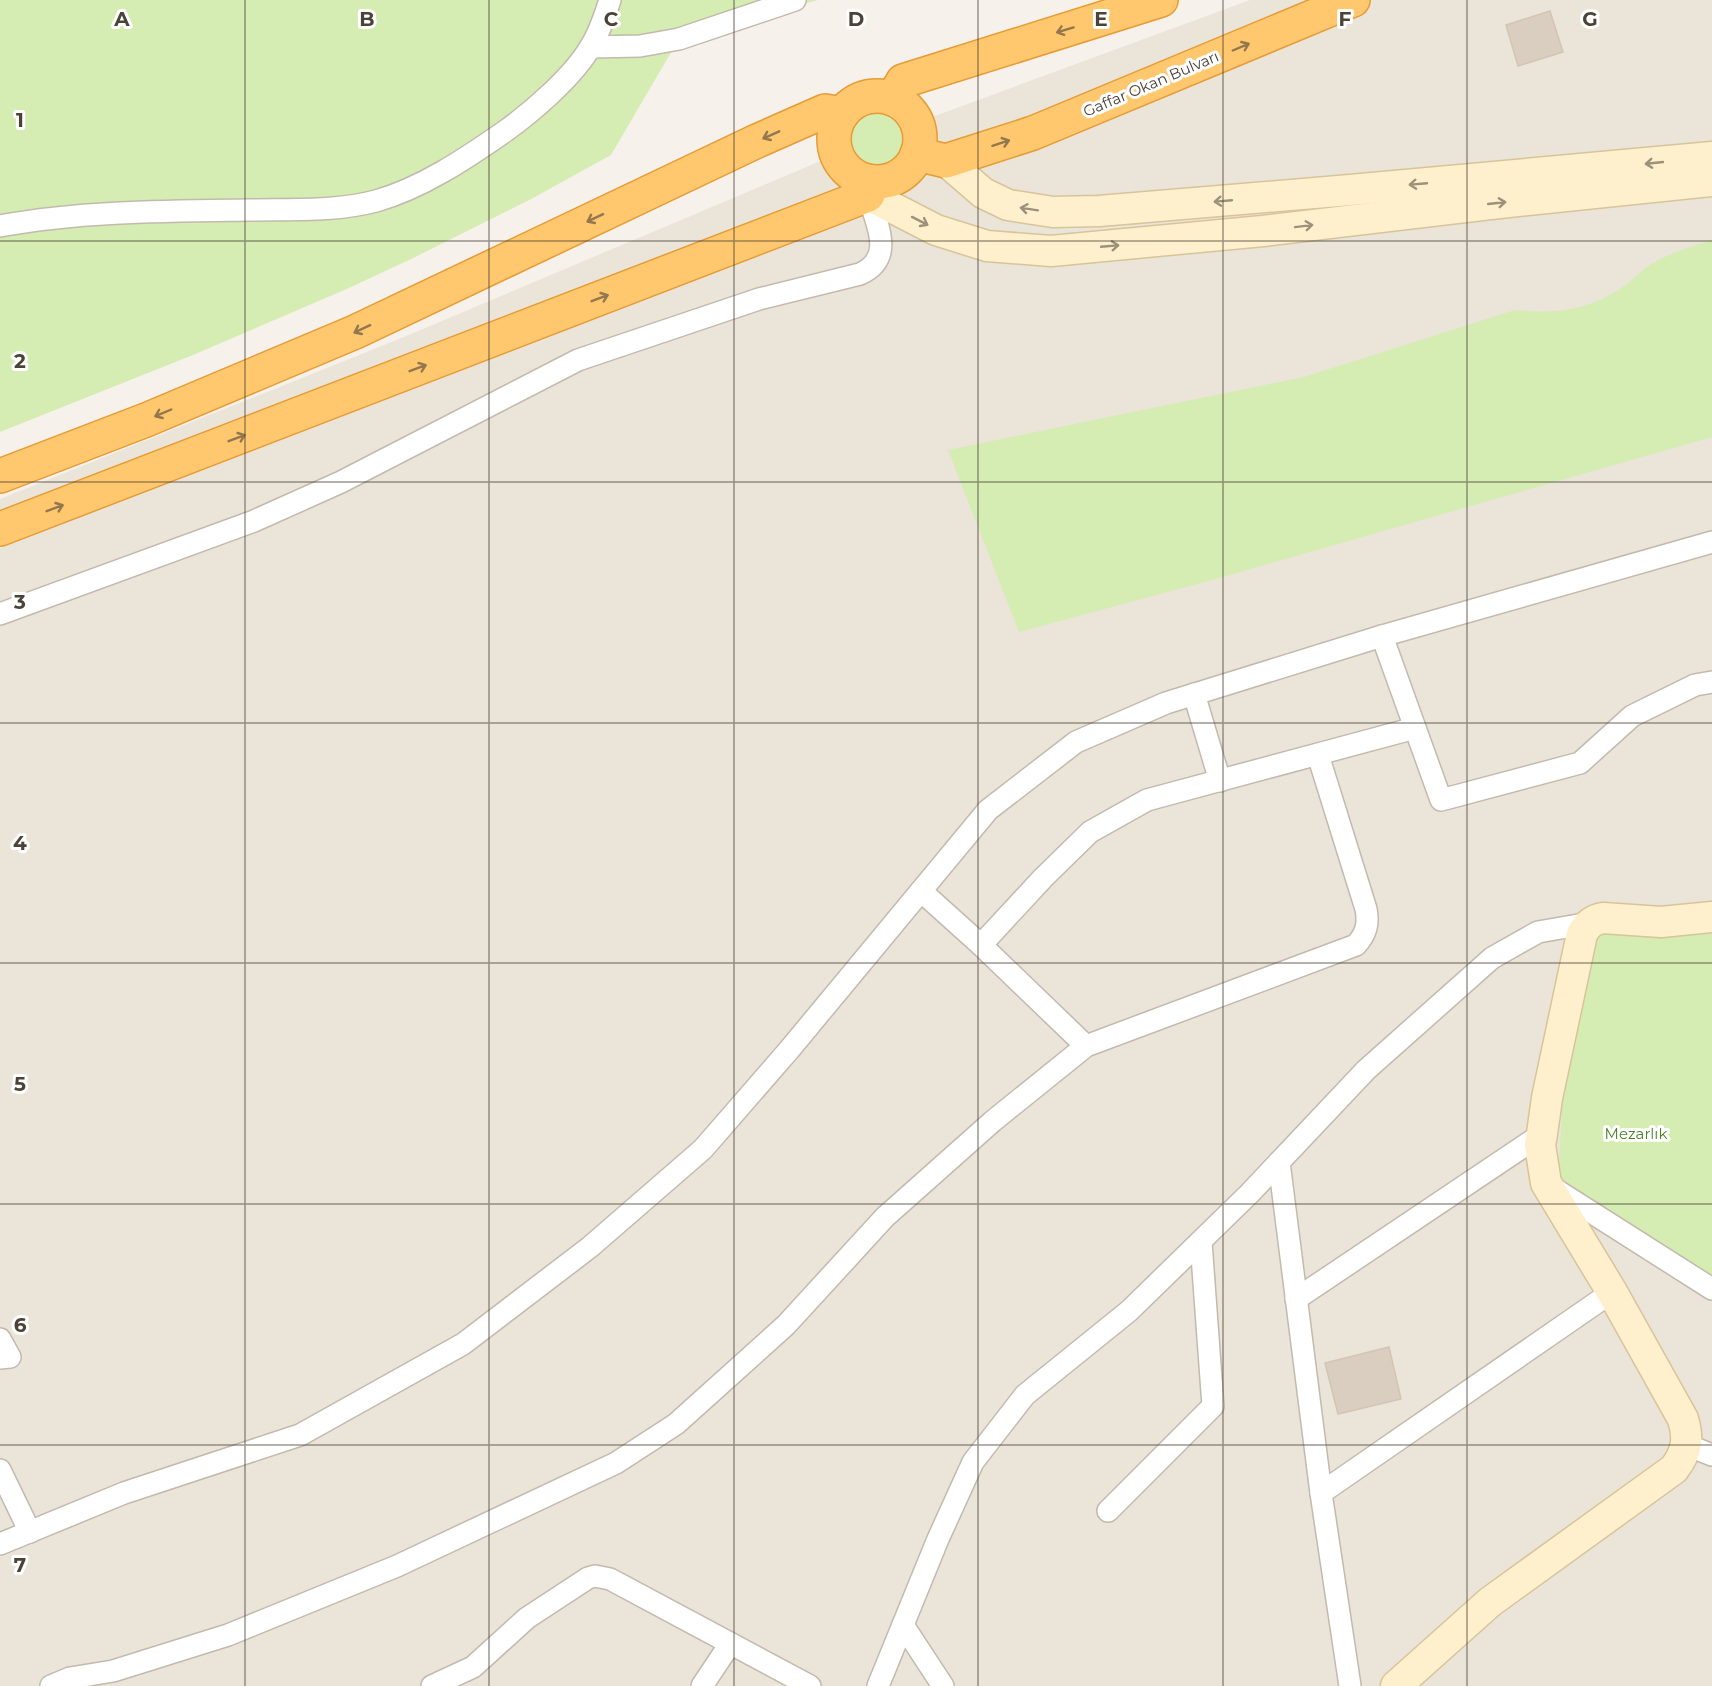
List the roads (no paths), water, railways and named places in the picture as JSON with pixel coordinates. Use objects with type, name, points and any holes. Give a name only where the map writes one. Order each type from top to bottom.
[{"type":"highway","points":[[0,476],[146,420],[355,332],[747,146],[833,113],[870,96],[881,96],[1161,0]]},
{"type":"highway","name":"Gaffar Okan Bulvarı","points":[[932,158],[1033,133],[1353,0]]},
{"type":"highway","points":[[0,529],[895,179],[912,164],[932,158],[916,121],[902,104],[898,90]]},
{"type":"highway","points":[[833,113],[838,157],[868,188]]},
{"type":"street","points":[[0,226],[32,220],[119,214],[329,210],[377,200],[415,186],[511,126],[551,92],[591,47],[610,0]]},
{"type":"street","points":[[591,47],[640,46],[679,39],[795,0]]},
{"type":"street","points":[[932,158],[983,193],[1008,205],[1053,212],[1099,211],[1327,192],[1712,157]]},
{"type":"street","points":[[868,188],[936,230],[987,246],[1051,251],[1240,234],[1499,202],[1712,181]]},
{"type":"street","points":[[0,614],[254,521],[341,482],[578,360],[759,299],[868,270],[879,257],[881,239],[868,188]]},
{"type":"street","points":[[0,1544],[124,1494],[300,1434],[463,1344],[590,1247],[703,1149],[797,1041],[988,810],[1076,742],[1166,702],[1382,636],[1712,542]]},
{"type":"street","points":[[1382,636],[1441,800],[1580,763],[1632,716],[1695,685],[1712,682]]},
{"type":"street","points":[[1194,694],[1220,781]]},
{"type":"street","points":[[981,945],[1043,878],[1090,832],[1147,800],[1415,728]]},
{"type":"street","points":[[51,1686],[70,1678],[113,1671],[228,1635],[398,1566],[616,1463],[676,1424],[786,1325],[885,1217],[993,1121],[1086,1046],[1356,945],[1363,937],[1368,919],[1366,909],[1318,755]]},
{"type":"street","points":[[921,891],[1086,1046]]},
{"type":"street","points":[[878,1686],[973,1462],[1025,1395],[1130,1311],[1201,1242],[1365,1070],[1492,958],[1538,932],[1590,923],[1603,918],[1660,922],[1712,917]]},
{"type":"street","points":[[1396,1686],[1490,1602],[1674,1469],[1682,1458],[1705,1451],[1687,1432],[1683,1419],[1612,1292],[1546,1183],[1540,1145],[1547,1098],[1582,934],[1590,923]]},
{"type":"street","points":[[1296,1299],[1542,1134]]},
{"type":"street","points":[[1279,1162],[1321,1493],[1350,1686]]},
{"type":"street","points":[[1546,1183],[1712,1289]]},
{"type":"street","points":[[1108,1512],[1213,1406],[1201,1242]]},
{"type":"street","points":[[1321,1493],[1612,1292]]},
{"type":"street","points":[[0,1339],[10,1357],[0,1358]]},
{"type":"street","points":[[0,1470],[30,1532]]},
{"type":"street","points":[[432,1686],[473,1667],[527,1618],[588,1578],[595,1576],[610,1579],[810,1686]]},
{"type":"street","points":[[903,1625],[943,1686]]},
{"type":"street","points":[[702,1686],[730,1644]]},
{"type":"park label","name":"Mezarlık","points":[[1636,1134]]}]
